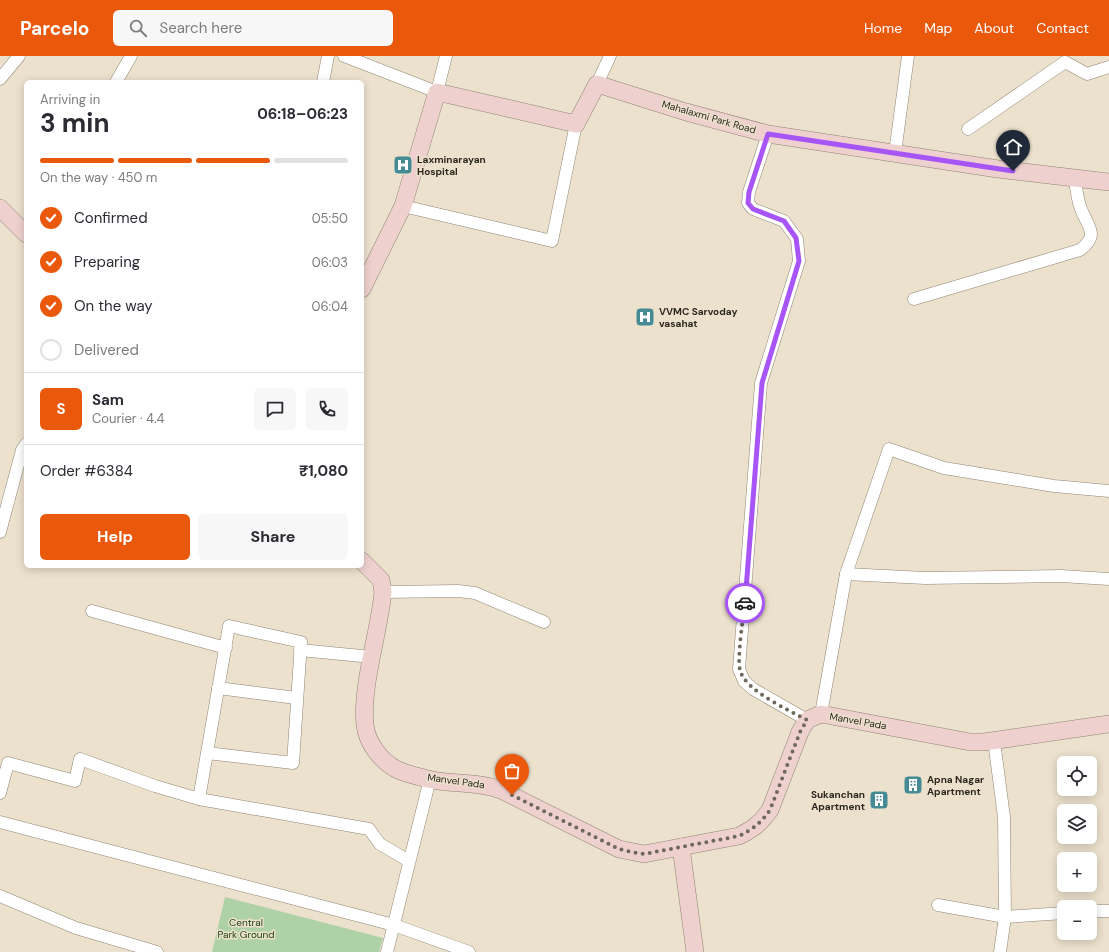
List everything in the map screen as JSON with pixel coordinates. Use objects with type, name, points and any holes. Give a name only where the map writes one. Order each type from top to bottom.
[{"type":"main road","points":[[364,286],[403,206],[437,92],[576,124],[597,84]]},
{"type":"main road","name":"Mahalaxmi Park Road","points":[[597,84],[686,112],[768,134],[998,169],[1109,182]]},
{"type":"main road","points":[[0,208],[24,226]]},
{"type":"main road","points":[[364,563],[373,570],[381,580],[383,592]]},
{"type":"main road","name":"Manvel Pada","points":[[383,592],[365,702],[365,727],[373,746],[383,760],[397,769],[430,779],[486,785],[500,790],[619,849],[644,854],[739,836],[752,830],[770,810],[800,732],[814,717],[855,719],[970,742],[994,741],[1109,724]]},
{"type":"main road","points":[[681,847],[695,952]]},
{"type":"street","points":[[0,79],[19,56]]},
{"type":"street","points":[[117,80],[131,56]]},
{"type":"street","points":[[323,80],[328,56]]},
{"type":"street","points":[[344,56],[437,92],[446,56]]},
{"type":"street","points":[[597,84],[610,56]]},
{"type":"street","points":[[895,153],[908,56]]},
{"type":"street","points":[[968,129],[1066,62],[1087,74],[1109,67]]},
{"type":"street","points":[[403,206],[552,241],[576,124]]},
{"type":"street","points":[[768,134],[749,192],[748,203],[753,209],[784,221],[796,238],[799,261],[762,383],[740,669],[744,681],[754,689],[814,717],[846,574],[889,449],[944,468],[1054,486],[1109,491]]},
{"type":"street","points":[[914,299],[1083,247],[1090,239],[1092,230],[1078,200],[1075,178]]},
{"type":"street","points":[[1,526],[24,447]]},
{"type":"street","points":[[846,574],[925,578],[1061,576],[1109,579]]},
{"type":"street","points":[[383,592],[458,591],[475,593],[535,620],[544,622]]},
{"type":"street","points":[[92,611],[226,648]]},
{"type":"street","points":[[199,798],[229,626],[301,642],[296,698],[293,763],[207,753]]},
{"type":"street","points":[[300,650],[372,657]]},
{"type":"street","points":[[218,688],[296,698]]},
{"type":"street","points":[[994,741],[1004,817],[1004,917],[1000,952]]},
{"type":"street","points":[[0,794],[8,763],[75,781],[80,759],[155,786],[199,798],[369,829],[380,844],[409,861]]},
{"type":"street","points":[[387,952],[430,779]]},
{"type":"street","points":[[0,822],[394,925],[469,952]]},
{"type":"street","points":[[0,896],[76,928],[157,952]]},
{"type":"street","points":[[938,905],[1004,917],[1057,914]]},
{"type":"street","points":[[1097,911],[1109,910]]},
{"type":"green space","name":"Central Park Ground","points":[[225,897],[383,938],[379,952],[212,952]]},
{"type":"way so far","points":[[512,795],[619,849],[644,854],[739,836],[752,830],[770,810],[800,732],[807,720],[754,689],[744,681],[740,669],[745,603]]},
{"type":"place","name":"Laxminarayan Hospital","points":[[403,165]]},
{"type":"place","name":"VVMC Sarvoday vasahat","points":[[645,317]]},
{"type":"place","name":"Apna Nagar Apartment","points":[[913,785]]},
{"type":"place","name":"Sukanchan Apartment","points":[[879,800]]},
{"type":"route","points":[[745,603],[762,383],[765,367],[799,261],[796,238],[784,221],[753,209],[748,203],[749,192],[768,134],[1013,171]]}]
